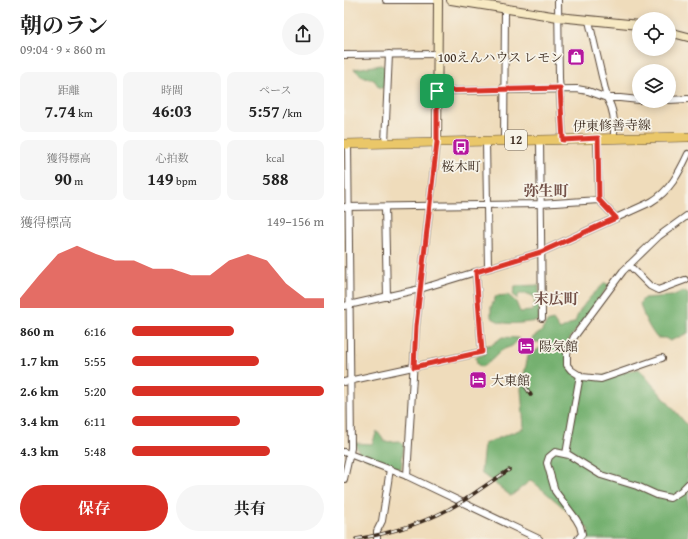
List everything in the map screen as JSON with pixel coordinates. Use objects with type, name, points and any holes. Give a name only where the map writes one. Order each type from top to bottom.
[{"type":"main road","name":"伊東修善寺線","points":[[346,144],[688,137]]},
{"type":"street","points":[[386,0],[444,0]]},
{"type":"street","points":[[406,476],[420,289],[437,142],[438,0]]},
{"type":"street","points":[[451,0],[505,10],[589,21],[632,24]]},
{"type":"street","points":[[558,0],[563,140]]},
{"type":"street","points":[[504,141],[505,10]]},
{"type":"street","points":[[589,21],[607,98],[614,115],[614,138]]},
{"type":"street","points":[[676,34],[688,37]]},
{"type":"street","points":[[385,143],[389,54]]},
{"type":"street","points":[[344,55],[437,54]]},
{"type":"street","points":[[437,91],[560,88],[588,91],[607,98],[632,99]]},
{"type":"street","points":[[676,100],[688,99]]},
{"type":"street","points":[[598,138],[599,200],[616,218]]},
{"type":"street","points":[[540,140],[542,318]]},
{"type":"street","points":[[486,141],[488,268]]},
{"type":"street","points":[[344,479],[351,454],[347,381],[346,144]]},
{"type":"street","points":[[347,306],[420,289],[541,252],[660,197],[678,174],[688,154]]},
{"type":"street","points":[[346,207],[540,204],[599,200]]},
{"type":"street","points":[[385,207],[387,297]]},
{"type":"street","points":[[662,358],[601,379],[580,375],[571,370],[567,365],[567,353],[574,337],[629,265],[659,236],[688,215]]},
{"type":"street","points":[[629,265],[650,286],[658,290],[685,280]]},
{"type":"street","points":[[347,381],[482,352],[476,272]]},
{"type":"street","points":[[566,454],[580,375]]},
{"type":"street","points":[[344,452],[406,476],[539,539]]},
{"type":"street","points":[[578,539],[582,534],[580,526],[555,491],[547,463],[549,456],[555,452],[566,454],[580,461],[601,475],[670,498],[681,491],[688,484]]},
{"type":"street","points":[[377,539],[377,530],[382,521],[390,469]]},
{"type":"green space","points":[[381,65],[385,67],[384,88],[379,87],[374,80],[362,76],[354,69]]},
{"type":"green space","points":[[605,283],[609,285],[568,341],[566,350],[571,370],[591,378],[639,369],[688,426],[688,539],[587,539],[589,529],[531,480],[511,496],[481,473],[484,444],[524,428],[521,389],[528,356],[549,342],[534,342],[532,338],[541,332],[547,322],[553,320],[560,330],[575,322],[580,311]]},
{"type":"green space","points":[[539,285],[539,321],[508,323],[491,317],[491,307],[496,296],[508,295],[516,302],[520,312],[532,311],[535,302],[533,296],[528,294],[519,294],[517,299],[513,294],[515,286]]},
{"type":"green space","points":[[683,291],[688,294],[688,333],[670,341],[665,338],[657,338],[647,322],[640,303],[644,298],[672,296]]},
{"type":"green space","points":[[502,337],[519,338],[512,346],[501,351],[487,364],[481,367],[477,364],[476,357],[485,354],[484,346],[493,344]]},
{"type":"green space","points":[[377,431],[385,442],[399,441],[404,445],[401,469],[368,459],[359,453],[355,443],[372,444]]},
{"type":"railway","points":[[519,377],[531,395]]},
{"type":"railway","points":[[356,539],[398,530],[438,515],[463,501],[509,470]]},
{"type":"place","name":"100えんハウス レモン","points":[[576,57]]},
{"type":"place","name":"桜木町","points":[[461,147]]},
{"type":"place","name":"陽気館","points":[[526,346]]},
{"type":"place","name":"大東館","points":[[478,380]]},
{"type":"district","name":"弥生町","points":[[546,191]]},
{"type":"district","name":"末広町","points":[[556,299]]},
{"type":"route","points":[[560,88],[563,140],[598,138],[599,200],[616,218],[541,252],[476,272],[482,352],[414,367],[416,326],[437,142],[437,91],[560,88]]}]
